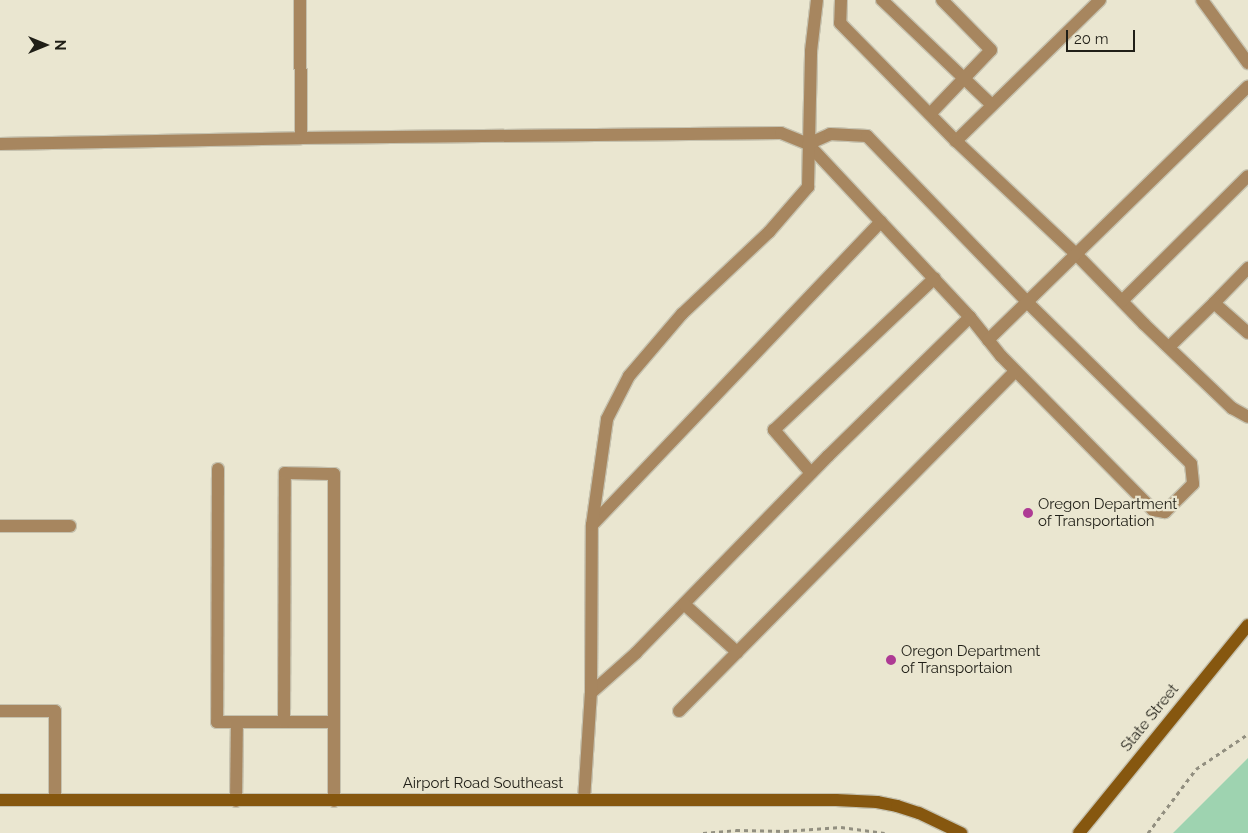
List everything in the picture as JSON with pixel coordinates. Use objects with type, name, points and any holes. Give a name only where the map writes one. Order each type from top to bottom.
[{"type":"main road","name":"State Street","points":[[1079,833],[1248,625]]},
{"type":"main road","name":"Airport Road Southeast","points":[[0,800],[826,800],[877,802],[919,813],[961,833]]},
{"type":"lane","points":[[300,0],[301,138]]},
{"type":"lane","points":[[584,800],[591,693],[592,525],[607,419],[629,376],[682,314],[769,232],[808,186],[811,51],[817,0]]},
{"type":"lane","points":[[841,0],[840,23],[956,140],[1075,253],[1169,348],[1232,408],[1248,417]]},
{"type":"lane","points":[[882,0],[992,105]]},
{"type":"lane","points":[[930,114],[991,50],[942,0]]},
{"type":"lane","points":[[956,140],[1100,0]]},
{"type":"lane","points":[[1202,0],[1248,63]]},
{"type":"lane","points":[[988,340],[1248,86]]},
{"type":"lane","points":[[0,144],[301,138],[781,133],[808,144],[935,278],[970,317],[1001,356],[1153,510],[1165,512],[1193,484],[1190,464],[1028,303],[868,136],[830,134],[808,144]]},
{"type":"lane","points":[[1122,301],[1248,176]]},
{"type":"lane","points":[[592,525],[881,222]]},
{"type":"lane","points":[[1169,348],[1248,268]]},
{"type":"lane","points":[[811,473],[774,430],[935,278]]},
{"type":"lane","points":[[1214,302],[1248,333]]},
{"type":"lane","points":[[591,693],[636,653],[811,473],[970,317]]},
{"type":"lane","points":[[679,711],[1015,370]]},
{"type":"lane","points":[[218,469],[217,722],[333,722]]},
{"type":"lane","points":[[284,722],[285,473],[334,474],[334,801]]},
{"type":"lane","points":[[0,526],[70,526]]},
{"type":"lane","points":[[684,604],[737,652]]},
{"type":"lane","points":[[0,710],[55,710],[55,800]]},
{"type":"lane","points":[[236,801],[237,722]]},
{"type":"path","points":[[1148,833],[1196,768],[1248,734]]},
{"type":"path","points":[[703,833],[736,830],[785,831],[841,827],[885,833]]},
{"type":"green space","points":[[1248,758],[1248,833],[1173,833]]},
{"type":"place","name":"Oregon Department of Transportation","points":[[1028,513]]},
{"type":"place","name":"Oregon Department of Transportaion","points":[[891,660]]}]
